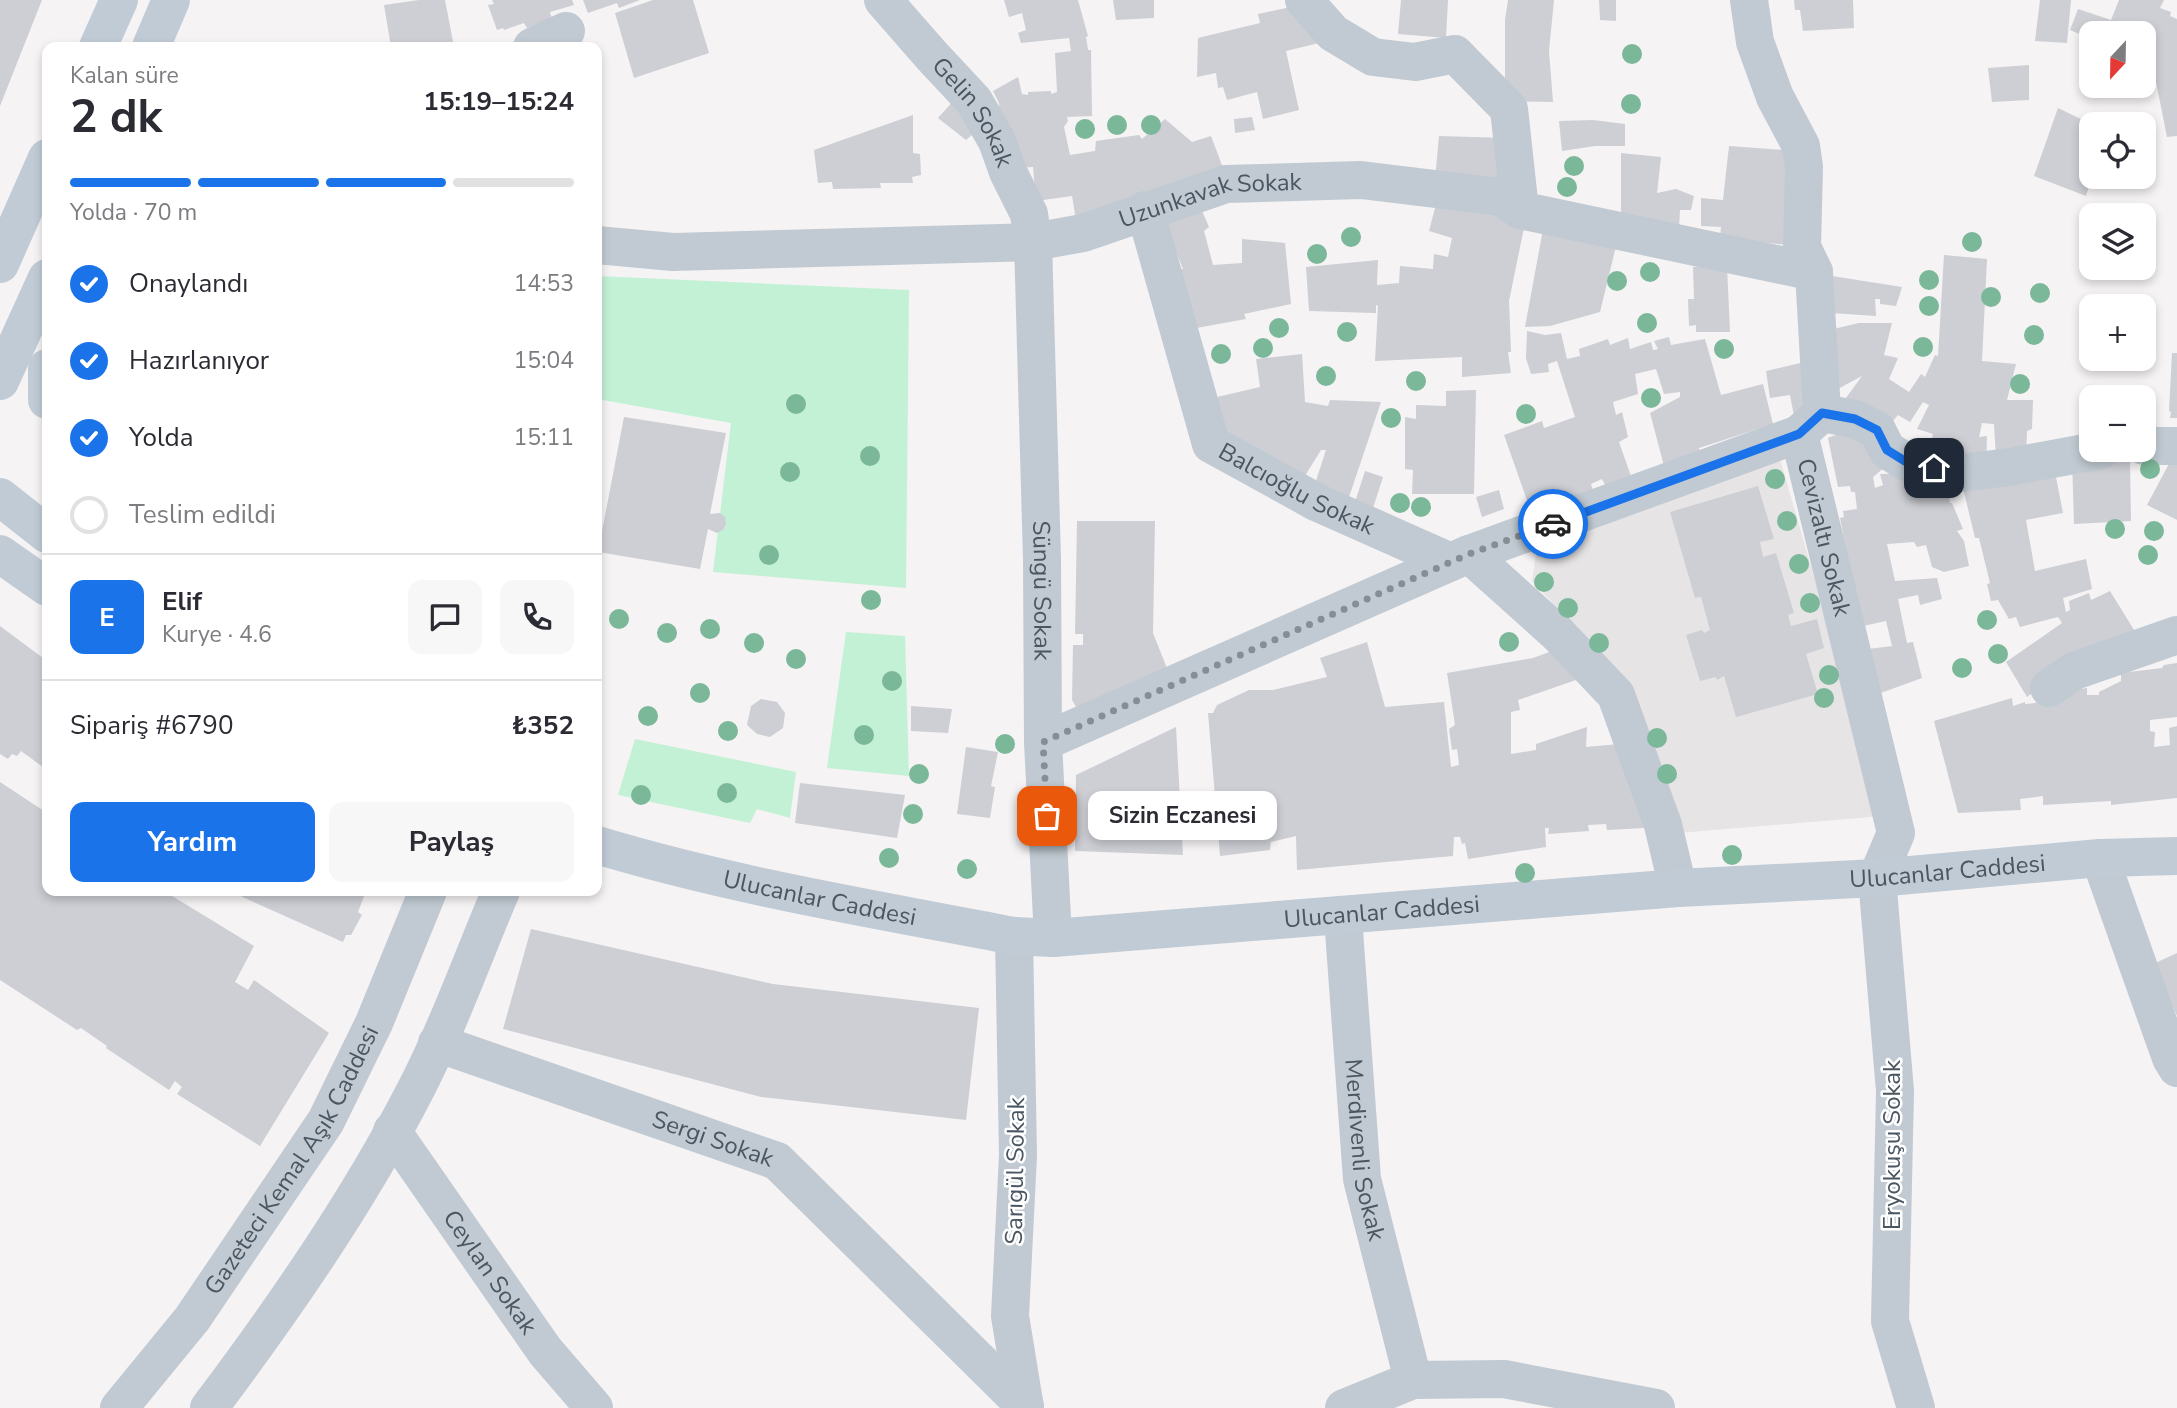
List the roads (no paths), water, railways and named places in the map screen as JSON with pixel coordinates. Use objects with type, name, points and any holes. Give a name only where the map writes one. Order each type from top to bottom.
[{"type":"main road","points":[[100,42],[119,0]]},
{"type":"main road","points":[[155,42],[171,0]]},
{"type":"main road","points":[[0,264],[42,169]]},
{"type":"main road","points":[[0,381],[42,289]]},
{"type":"main road","points":[[0,497],[42,530]]},
{"type":"main road","points":[[0,554],[42,583]]},
{"type":"main road","name":"Ulucanlar Caddesi","points":[[602,846],[777,891],[1014,936],[1053,938],[1678,888],[1877,878],[2100,858],[2177,856]]},
{"type":"street","name":"Gelin Sokak","points":[[883,0],[974,101],[997,141],[1008,173],[1029,214],[1033,242]]},
{"type":"street","points":[[1304,0],[1333,33],[1373,57],[1415,62],[1455,54],[1509,109],[1520,210]]},
{"type":"street","name":"Cevizaltı Sokak","points":[[1749,0],[1755,42],[1775,97],[1801,146],[1804,167],[1802,247],[1814,272],[1811,424],[1896,833],[1877,878]]},
{"type":"street","points":[[543,42],[566,31]]},
{"type":"street","name":"Uzunkavak Sokak","points":[[602,246],[673,253],[1033,242],[1083,233],[1226,184],[1361,180],[1501,197],[1520,210],[1814,272]]},
{"type":"street","name":"Balcıoğlu Sokak","points":[[1145,210],[1211,444],[1318,503],[1460,558],[1558,634],[1616,695],[1663,825],[1678,888]]},
{"type":"street","name":"Süngü Sokak","points":[[1033,242],[1042,559],[1043,742],[1053,938]]},
{"type":"street","points":[[1043,742],[1460,558],[1811,424],[1855,419],[1877,430],[1887,450],[1908,463],[1961,473],[2079,454]]},
{"type":"street","points":[[2156,446],[2177,446]]},
{"type":"street","points":[[2049,688],[2074,671],[2177,635]]},
{"type":"street","points":[[2100,858],[2177,1068]]},
{"type":"street","name":"Eryokuşu Sokak","points":[[1877,878],[1895,1091],[1890,1321],[1916,1408]]},
{"type":"street","name":"Gazeteci Kemal Aşık Caddesi","points":[[119,1408],[192,1319],[326,1121],[374,1023],[426,896]]},
{"type":"street","points":[[209,1408],[294,1291],[415,1091],[500,896]]},
{"type":"street","name":"Merdivenli Sokak","points":[[1343,916],[1362,1179],[1413,1380]]},
{"type":"street","name":"Sarıgül Sokak","points":[[1014,936],[1018,1155],[1010,1316],[1025,1407]]},
{"type":"street","name":"Sergi Sokak","points":[[437,1043],[776,1161],[1025,1407]]},
{"type":"street","name":"Ceylan Sokak","points":[[392,1130],[545,1351],[594,1408]]},
{"type":"street","points":[[1344,1408],[1413,1380],[1504,1379],[1656,1408]]},
{"type":"place","name":"Sizin Eczanesi","points":[[1047,816]]}]
